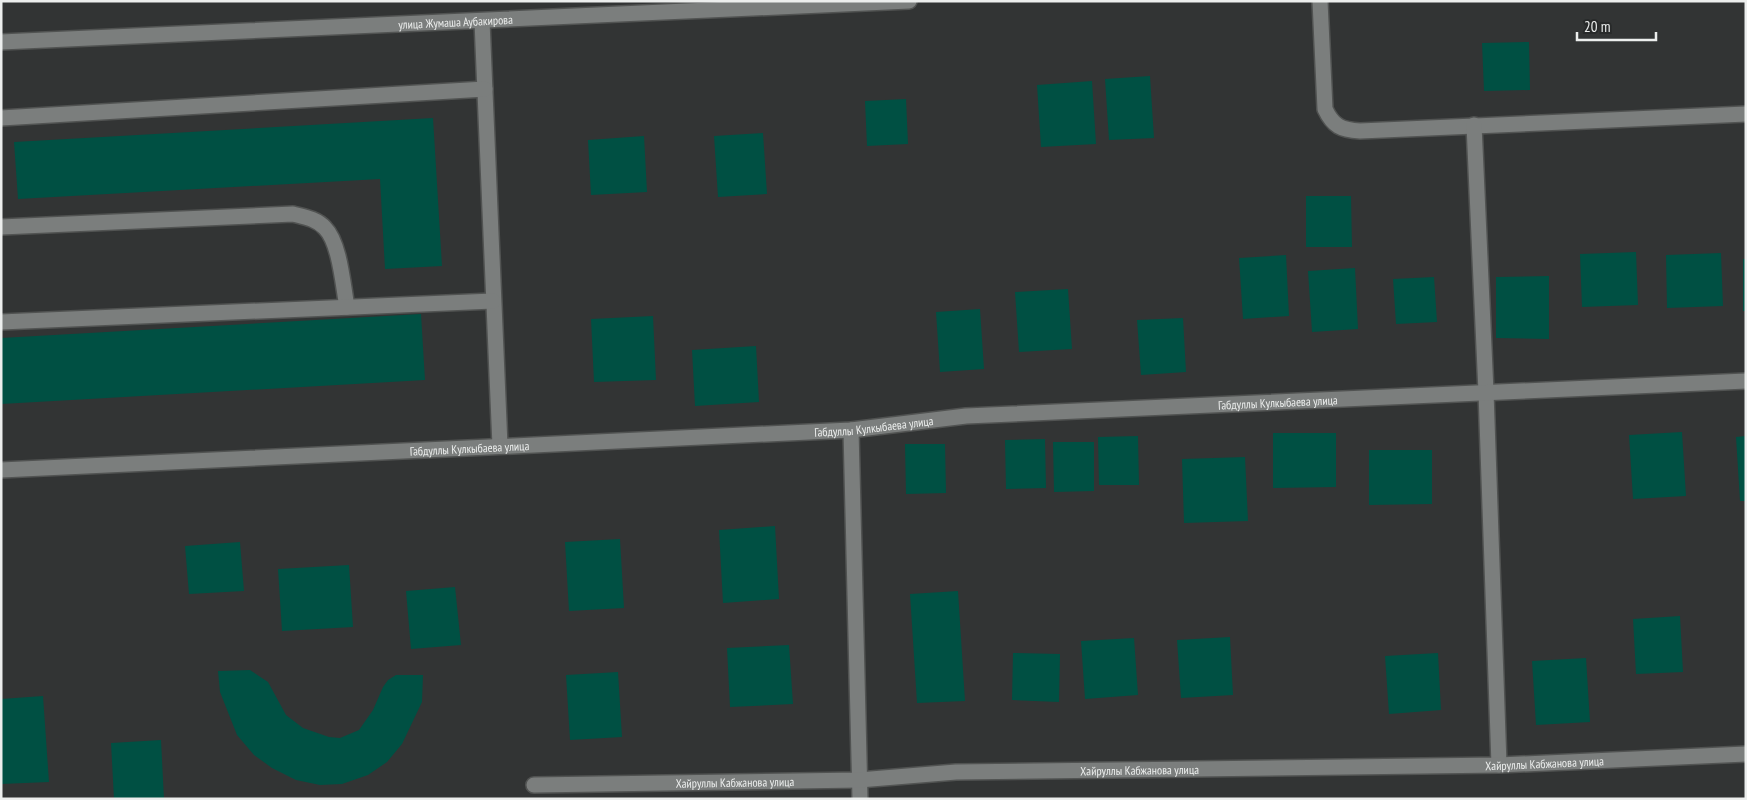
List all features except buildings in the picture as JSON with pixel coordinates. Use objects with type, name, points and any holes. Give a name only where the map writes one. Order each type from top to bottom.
[{"type":"street","name":"улица Жумаша Аубакирова","points":[[1,42],[909,1]]},
{"type":"street","points":[[1320,1],[1325,109],[1332,122],[1343,130],[1360,131],[1746,114]]},
{"type":"street","points":[[482,20],[500,446]]},
{"type":"street","points":[[1,118],[485,89]]},
{"type":"street","points":[[1474,125],[1486,392],[1499,766]]},
{"type":"street","points":[[1,227],[293,214],[310,218],[326,228],[335,243],[347,307]]},
{"type":"street","points":[[1,322],[494,301]]},
{"type":"street","name":"Габдуллы Кулкыбаева улица","points":[[1,470],[851,430],[966,416],[1746,381]]},
{"type":"street","points":[[851,430],[860,799]]},
{"type":"street","name":"Хайруллы Кабжанова улица","points":[[534,785],[859,780],[956,772],[1499,766],[1746,754]]}]
